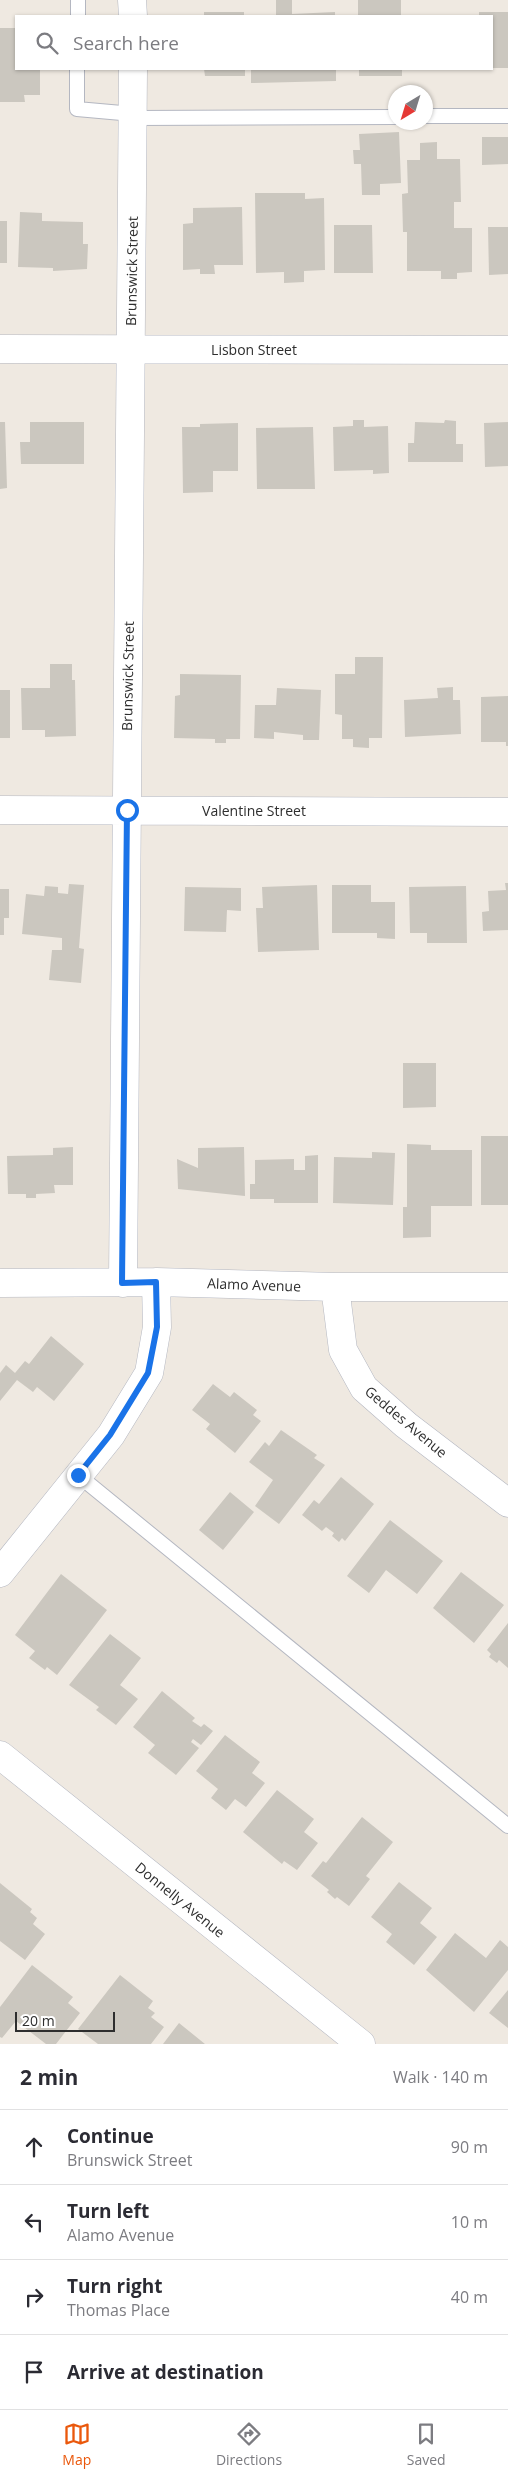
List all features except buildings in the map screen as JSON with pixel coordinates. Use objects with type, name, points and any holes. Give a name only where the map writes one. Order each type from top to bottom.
[{"type":"street","points":[[132,0],[132,15]]},
{"type":"street","name":"Brunswick Street","points":[[122,1283],[133,70]]},
{"type":"street","name":"Lisbon Street","points":[[0,349],[508,350]]},
{"type":"street","name":"Valentine Street","points":[[0,810],[508,812]]},
{"type":"street","points":[[0,1573],[110,1435],[148,1373],[157,1327],[156,1282]]},
{"type":"street","name":"Alamo Avenue","points":[[0,1283],[156,1282],[335,1288],[508,1287]]},
{"type":"street","name":"Geddes Avenue","points":[[335,1288],[343,1350],[364,1388],[406,1426],[508,1503]]},
{"type":"street","name":"Donnelly Avenue","points":[[0,1755],[360,2044]]},
{"type":"lane","points":[[78,0],[78,15]]},
{"type":"lane","points":[[77,70],[77,109],[133,116],[388,116]]},
{"type":"lane","points":[[433,116],[508,116]]},
{"type":"lane","points":[[78,1475],[508,1826]]},
{"type":"route","points":[[78,1475],[110,1435],[148,1373],[157,1327],[156,1282],[122,1283],[127,810]]}]
